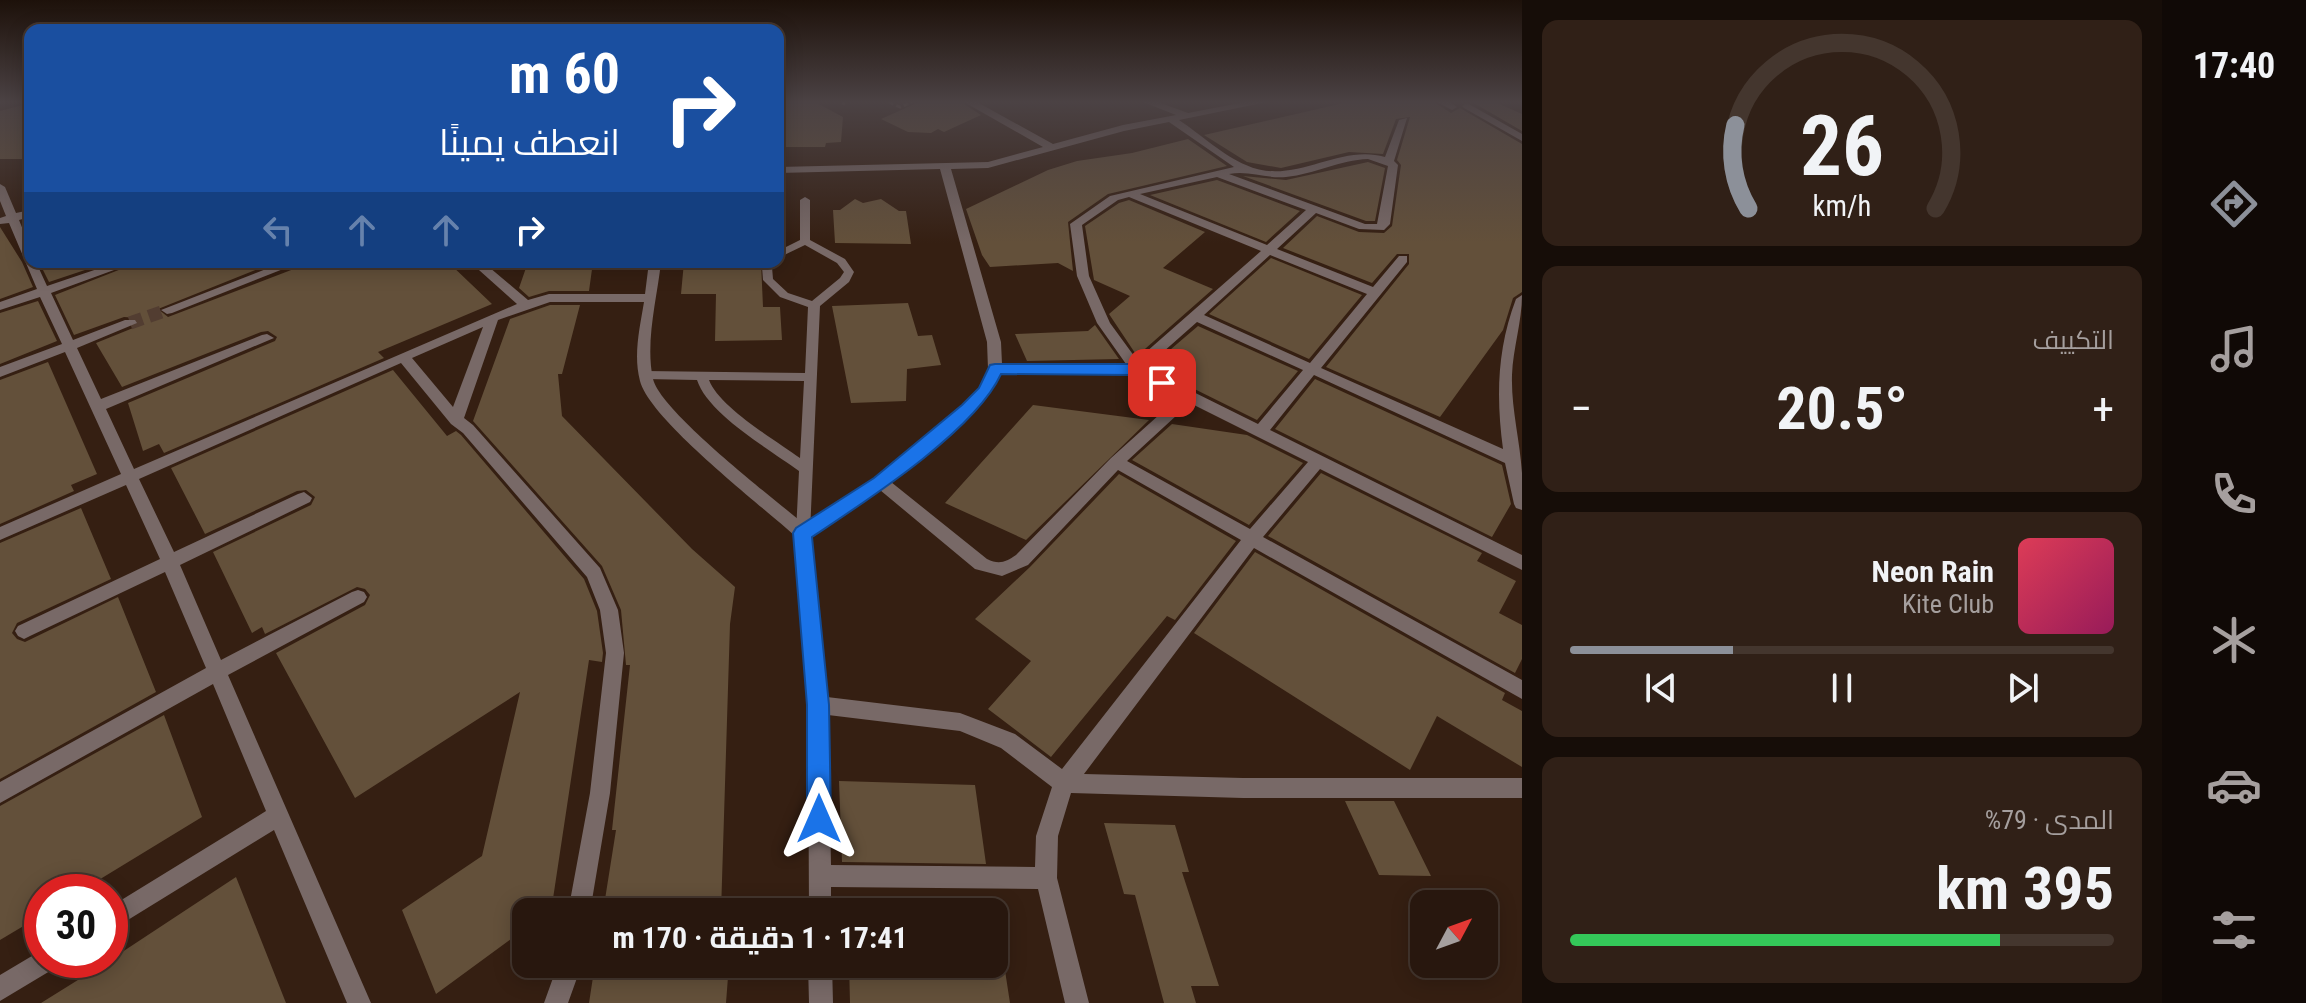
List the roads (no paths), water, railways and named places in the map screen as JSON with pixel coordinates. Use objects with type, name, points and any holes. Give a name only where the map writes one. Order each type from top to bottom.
[{"type":"street","points":[[784,170],[988,165],[1049,149]]},
{"type":"street","points":[[1215,149],[1243,168]]},
{"type":"street","points":[[1389,161],[1393,149]]},
{"type":"street","points":[[1136,369],[1104,323],[1088,291],[1076,224],[1114,198],[1243,168],[1288,174],[1343,159],[1371,156],[1393,165],[1384,224],[1380,228],[1363,227],[1218,174]]},
{"type":"street","points":[[803,533],[881,482],[968,409],[985,390],[995,369],[994,342],[945,167]]},
{"type":"street","points":[[0,187],[5,220],[24,252]]},
{"type":"street","points":[[1129,193],[1269,247],[1373,292]]},
{"type":"street","points":[[1136,369],[1314,209]]},
{"type":"street","points":[[1260,432],[1403,259]]},
{"type":"street","points":[[33,268],[169,560],[352,1000]]},
{"type":"street","points":[[0,306],[113,268]]},
{"type":"street","points":[[167,310],[279,268]]},
{"type":"street","points":[[483,268],[526,305]]},
{"type":"street","points":[[654,268],[643,355],[651,393],[669,416],[803,533],[818,705],[820,898]]},
{"type":"street","points":[[0,534],[526,305],[549,298],[575,296],[650,298]]},
{"type":"street","points":[[1522,299],[1509,342],[1505,385],[1511,459],[1522,504]]},
{"type":"street","points":[[1195,316],[1511,459]]},
{"type":"street","points":[[456,420],[492,319]]},
{"type":"street","points":[[0,372],[130,323]]},
{"type":"street","points":[[96,407],[267,338]]},
{"type":"street","points":[[403,356],[456,420],[468,429],[594,573],[609,610],[615,653],[611,699],[600,793],[581,898]]},
{"type":"street","points":[[995,369],[1136,369],[1522,563]]},
{"type":"street","points":[[881,482],[981,564],[993,571],[1006,570],[1022,560],[1116,462],[1189,396]]},
{"type":"street","points":[[1077,1003],[1046,878],[1047,836],[1064,783],[1251,540],[1318,461]]},
{"type":"street","points":[[1116,462],[1522,690]]},
{"type":"street","points":[[24,631],[304,498]]},
{"type":"street","points":[[0,793],[358,597]]},
{"type":"street","points":[[818,705],[960,722],[1008,741],[1064,783],[1243,788],[1522,788]]},
{"type":"street","points":[[128,909],[277,816]]},
{"type":"street","points":[[819,876],[1046,878]]},
{"type":"street","points":[[0,989],[24,974]]},
{"type":"street","points":[[556,1003],[565,978]]},
{"type":"street","points":[[820,978],[821,1003]]},
{"type":"lane","points":[[805,200],[805,241]]},
{"type":"lane","points":[[784,252],[805,241]]},
{"type":"lane","points":[[803,533],[814,305],[845,280],[849,272],[841,261],[805,241]]},
{"type":"lane","points":[[767,268],[768,280],[784,295],[814,305]]},
{"type":"lane","points":[[645,375],[812,377]]},
{"type":"lane","points":[[701,375],[707,392],[719,405],[807,470]]},
{"type":"tunnel","points":[[130,323],[167,310]]}]
